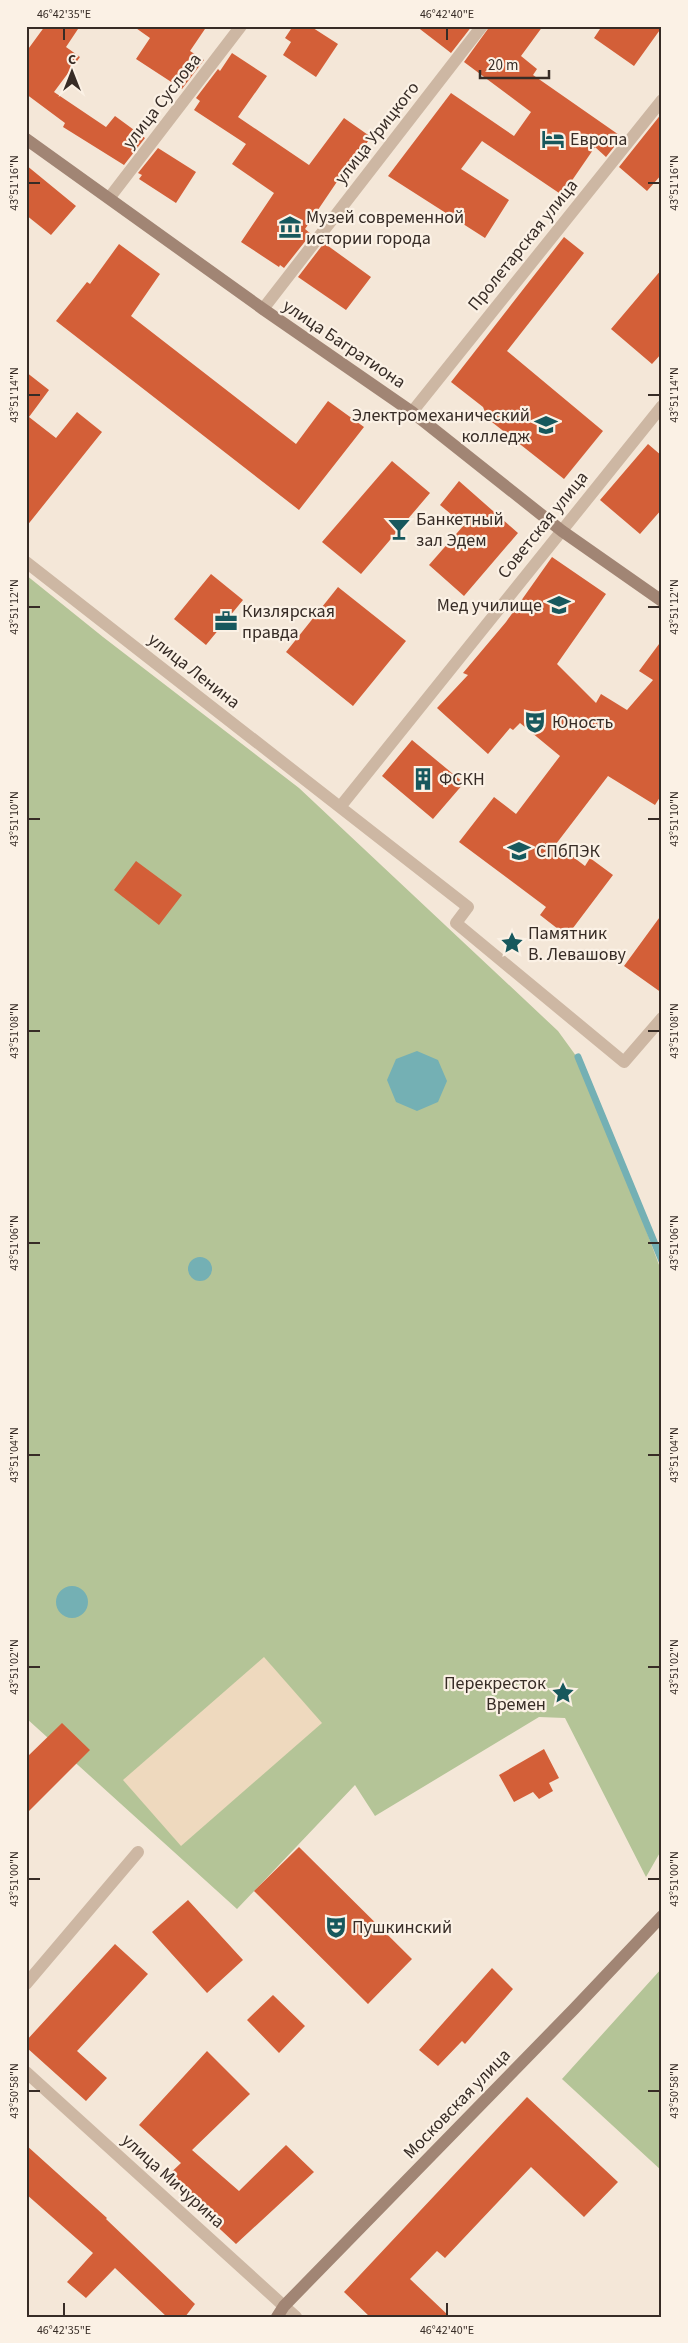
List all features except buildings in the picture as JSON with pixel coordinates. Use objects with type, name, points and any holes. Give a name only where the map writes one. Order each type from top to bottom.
[{"type":"main road","name":"улица Багратиона","points":[[26,139],[110,197],[263,309],[412,412],[562,531],[662,602]]},
{"type":"main road","name":"Московская улица","points":[[281,2311],[574,2010],[662,1916]]},
{"type":"street","name":"улица Суслова","points":[[110,197],[241,26]]},
{"type":"street","name":"улица Урицкого","points":[[263,309],[482,26]]},
{"type":"street","name":"Пролетарская улица","points":[[412,412],[662,100]]},
{"type":"street","name":"Советская улица","points":[[340,807],[662,406]]},
{"type":"street","name":"улица Ленина","points":[[26,562],[468,907],[456,923],[624,1062],[662,1018]]},
{"type":"street","points":[[26,1984],[138,1852]]},
{"type":"street","name":"улица Мичурина","points":[[26,2072],[281,2311],[296,2317]]},
{"type":"green space","points":[[26,575],[103,637],[299,788],[558,1031],[587,1071],[662,1273],[662,1849],[646,1877],[565,1718],[539,1717],[375,1816],[355,1785],[237,1909],[26,1718]]},
{"type":"green space","points":[[662,1968],[662,2171],[562,2079]]},
{"type":"shaded area","points":[[264,1657],[322,1723],[181,1846],[123,1780]]},
{"type":"water","points":[[417,1051],[438,1060],[447,1081],[438,1102],[417,1111],[396,1102],[387,1080],[396,1059]]},
{"type":"water","points":[[200,1257],[209,1260],[212,1269],[209,1278],[200,1281],[191,1278],[188,1269],[191,1260]]},
{"type":"water","points":[[72,1586],[78,1587],[83,1591],[87,1596],[87,1608],[83,1613],[78,1617],[72,1618],[66,1617],[61,1613],[57,1608],[56,1602],[57,1596],[61,1591],[66,1587]]},
{"type":"waterway","points":[[578,1057],[662,1261]]},
{"type":"place","name":"Европа","points":[[553,139]]},
{"type":"place","name":"Музей современной истории города","points":[[290,227]]},
{"type":"place","name":"Электромеханический колледж","points":[[546,425]]},
{"type":"place","name":"Банкетный зал Эдем","points":[[399,529]]},
{"type":"place","name":"Мед училище","points":[[559,605]]},
{"type":"place","name":"Кизлярская правда","points":[[226,621]]},
{"type":"place","name":"Юность","points":[[535,722]]},
{"type":"place","name":"ФСКН","points":[[423,779]]},
{"type":"place","name":"СПбПЭК","points":[[519,851]]},
{"type":"place","name":"Памятник В. Левашову","points":[[512,943]]},
{"type":"place","name":"Перекресток Времен","points":[[563,1693]]},
{"type":"place","name":"Пушкинский","points":[[336,1927]]}]
